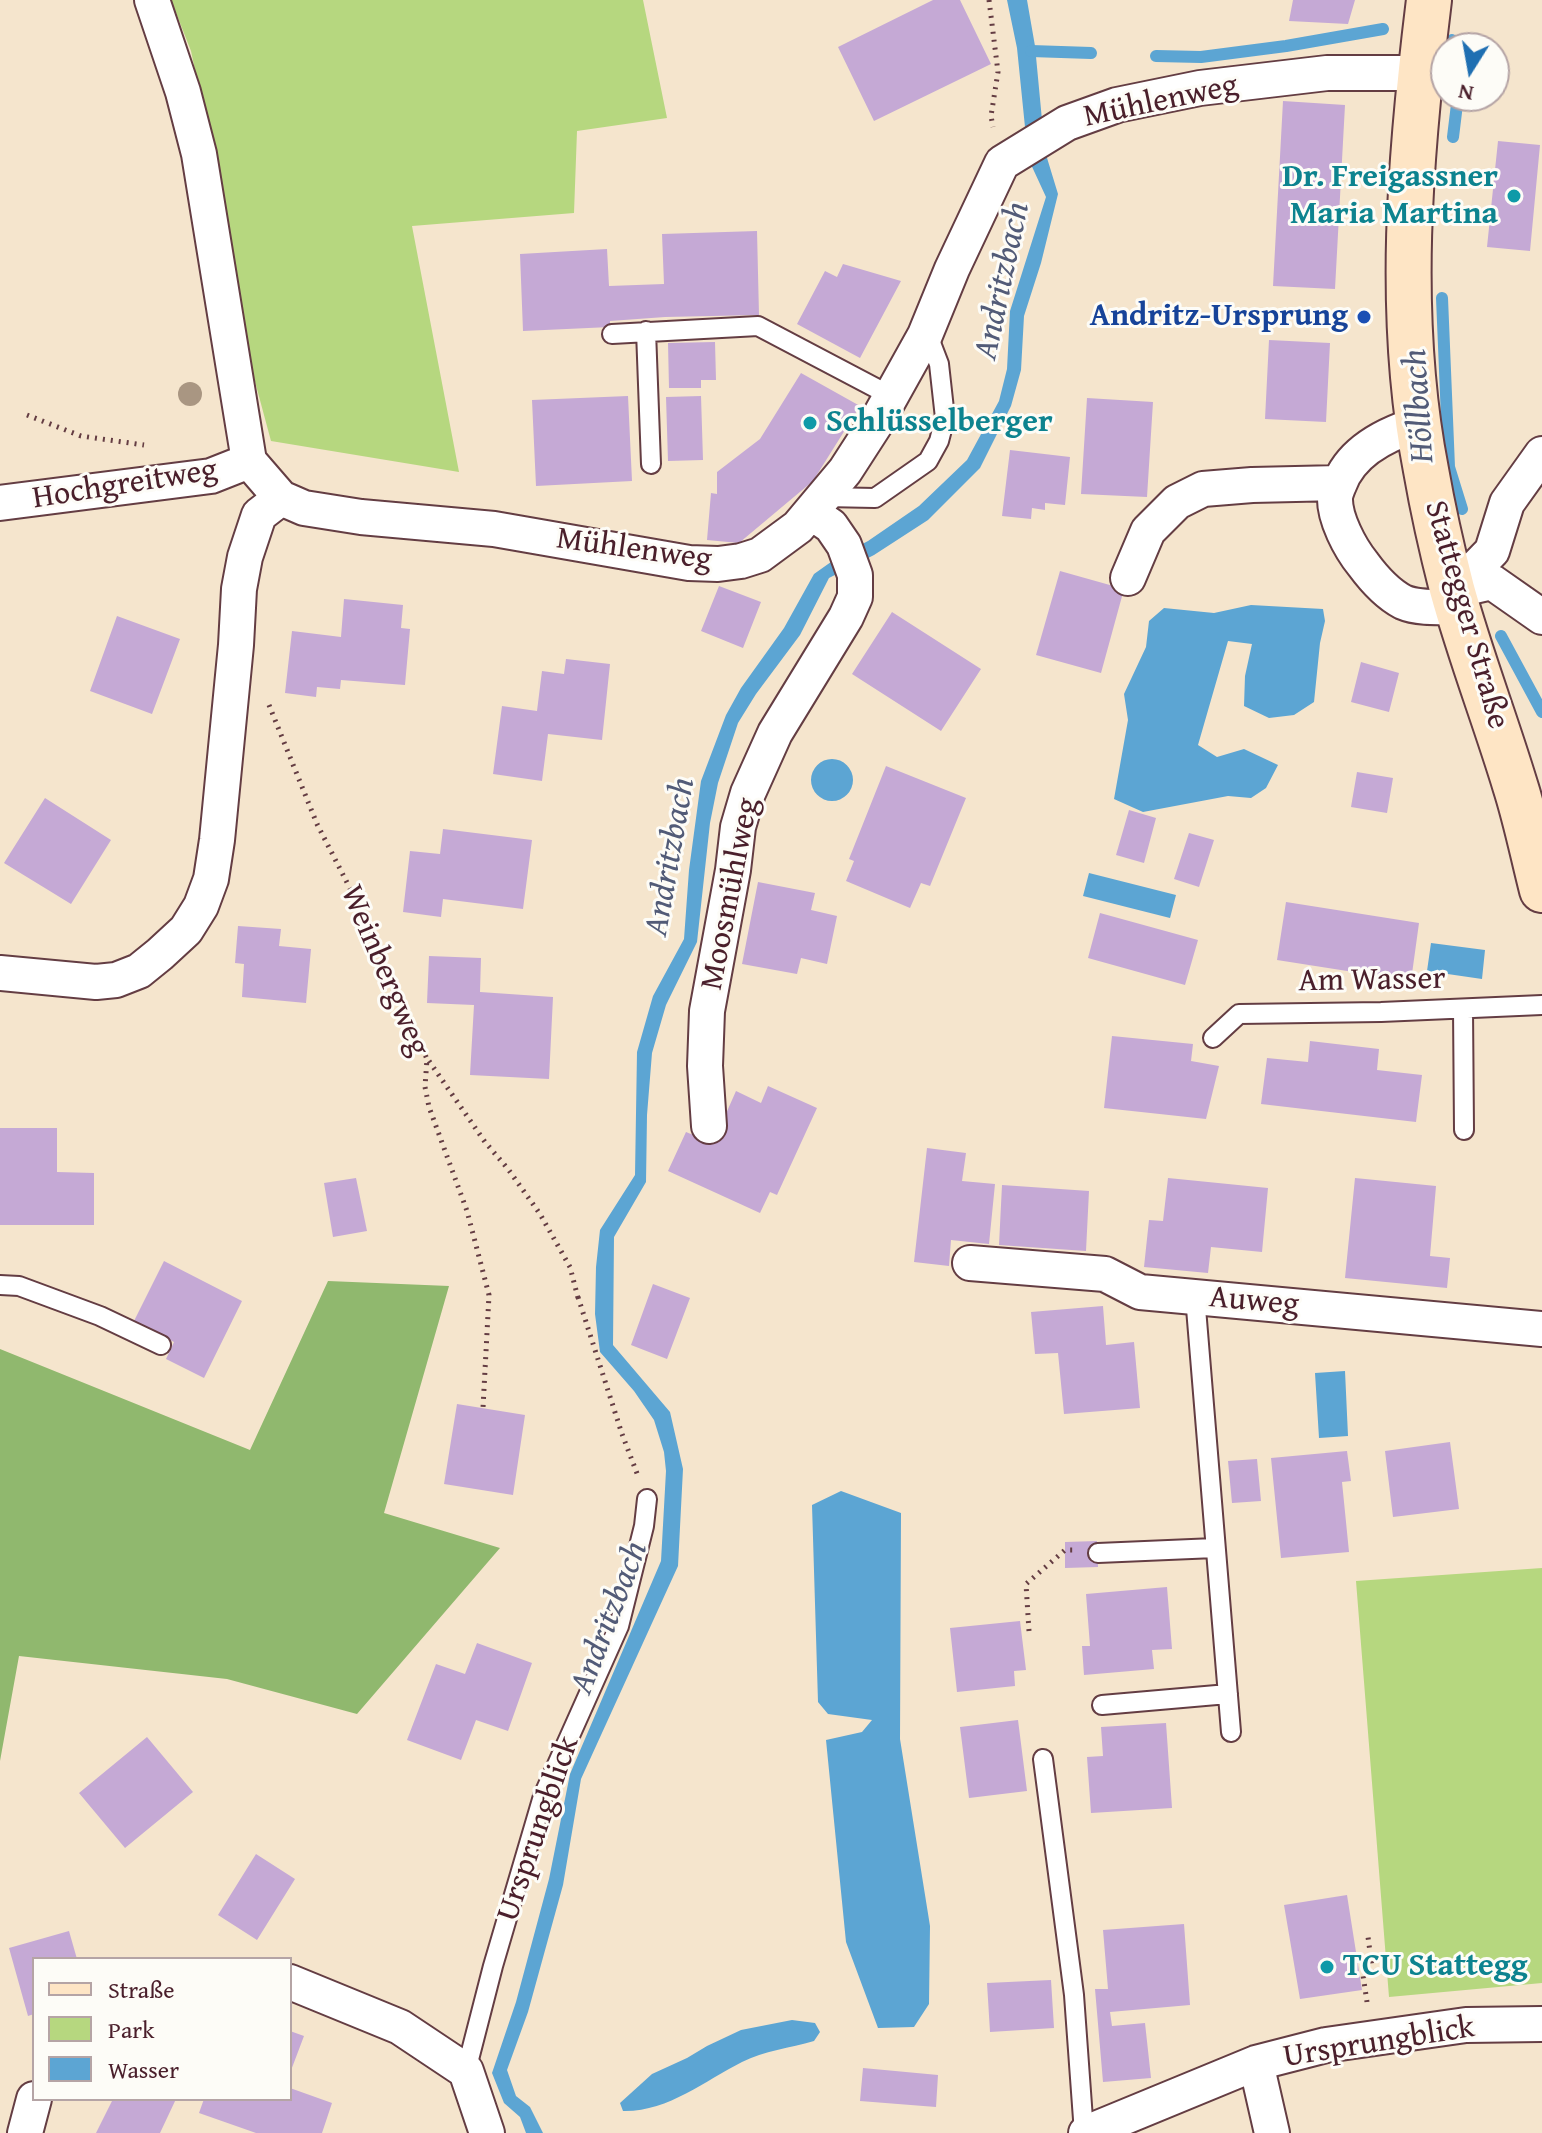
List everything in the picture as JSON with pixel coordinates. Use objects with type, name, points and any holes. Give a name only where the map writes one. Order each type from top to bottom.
[{"type":"main road","name":"Stattegger Straße","points":[[1429,0],[1412,159],[1409,224],[1412,352],[1419,424],[1425,468],[1456,599],[1516,788],[1542,890]]},
{"type":"street","points":[[0,973],[96,982],[116,980],[139,971],[186,930],[201,906],[211,879],[217,840],[239,589],[245,557],[259,515],[281,498],[249,461],[199,154],[183,92],[152,0]]},
{"type":"street","name":"Mühlenweg","points":[[281,498],[304,508],[361,517],[494,529],[689,563],[718,564],[760,555],[787,536],[818,505],[845,471],[891,396],[926,330],[1002,163],[1067,123],[1127,103],[1200,88],[1327,73],[1420,73]]},
{"type":"street","points":[[1419,424],[1394,432],[1356,457],[1343,472],[1335,496],[1351,550],[1383,588],[1406,603],[1430,607],[1492,582],[1542,617]]},
{"type":"street","points":[[1456,599],[1492,551],[1507,503],[1542,454]]},
{"type":"street","name":"Hochgreitweg","points":[[0,503],[211,476],[249,461]]},
{"type":"street","points":[[1128,578],[1148,531],[1177,502],[1203,489],[1339,483]]},
{"type":"street","name":"Moosmühlweg","points":[[709,1126],[705,1066],[707,1011],[738,827],[748,793],[775,733],[855,597],[850,560],[818,505]]},
{"type":"street","name":"Auweg","points":[[970,1263],[1105,1274],[1140,1292],[1542,1329]]},
{"type":"street","points":[[292,1983],[400,2027],[466,2071],[487,2133]]},
{"type":"street","name":"Ursprungblick","points":[[1085,2133],[1256,2063],[1326,2045],[1466,2025],[1542,2024]]},
{"type":"street","points":[[1256,2063],[1272,2133]]},
{"type":"street","points":[[25,2133],[33,2101]]},
{"type":"lane","points":[[612,334],[758,326],[891,396]]},
{"type":"lane","points":[[818,505],[875,498],[928,461],[939,441],[945,418],[939,364],[926,330]]},
{"type":"lane","points":[[646,331],[651,464]]},
{"type":"lane","name":"Am Wasser","points":[[1213,1038],[1239,1014],[1542,1005]]},
{"type":"lane","points":[[1463,1009],[1464,1130]]},
{"type":"lane","points":[[0,1285],[19,1286],[100,1316],[161,1345]]},
{"type":"lane","points":[[1195,1296],[1231,1732]]},
{"type":"lane","name":"Ursprungblick","points":[[466,2071],[543,1796],[619,1626],[644,1526],[647,1499]]},
{"type":"lane","points":[[1098,1553],[1215,1548]]},
{"type":"lane","points":[[1102,1705],[1228,1694]]},
{"type":"lane","points":[[1043,1759],[1074,1995],[1085,2133]]},
{"type":"path","points":[[989,0],[998,72],[991,116],[1002,163]]},
{"type":"path","points":[[27,415],[81,436],[150,446]]},
{"type":"path","name":"Weinbergweg","points":[[236,645],[247,655],[317,824],[358,904],[427,1059],[425,1087],[429,1107],[467,1211],[489,1295],[483,1408]]},
{"type":"path","points":[[427,1059],[540,1214],[570,1267],[585,1333],[647,1499]]},
{"type":"path","points":[[1029,1631],[1026,1584],[1065,1550],[1098,1553]]},
{"type":"path","points":[[1368,1937],[1373,1974],[1363,1975],[1371,2039]]},
{"type":"green space","points":[[171,0],[643,0],[667,118],[577,131],[574,213],[412,226],[459,472],[271,441],[250,363],[232,246],[191,51]]},
{"type":"green space","points":[[328,1281],[449,1286],[384,1513],[500,1548],[357,1714],[227,1679],[19,1656],[0,1761],[0,1349],[250,1450]]},
{"type":"green space","points":[[1542,1568],[1542,1983],[1389,1997],[1356,1581]]},
{"type":"water","points":[[1007,0],[1027,0],[1035,46],[1042,120],[1025,127],[1017,48]]},
{"type":"water","points":[[1044,148],[1058,194],[1024,316],[1021,370],[1011,406],[980,468],[928,520],[874,555],[829,578],[800,635],[738,723],[718,783],[710,823],[697,942],[666,1005],[652,1053],[646,1182],[614,1237],[613,1345],[670,1412],[683,1469],[678,1566],[581,1779],[563,1885],[528,2012],[507,2070],[516,2096],[530,2107],[543,2133],[526,2133],[520,2117],[504,2103],[492,2073],[516,2002],[549,1879],[570,1774],[661,1561],[666,1471],[664,1452],[654,1420],[600,1352],[595,1314],[596,1267],[600,1230],[635,1175],[637,1052],[653,996],[684,939],[689,870],[701,781],[726,715],[741,688],[784,628],[814,574],[919,506],[967,460],[999,401],[1007,369],[1010,311],[1046,197],[1028,158]]},
{"type":"water","points":[[1251,605],[1323,609],[1325,621],[1314,702],[1294,715],[1269,718],[1244,706],[1245,676],[1252,644],[1228,641],[1198,745],[1217,757],[1244,749],[1278,765],[1266,788],[1251,798],[1228,796],[1143,812],[1114,799],[1128,720],[1124,694],[1146,647],[1149,621],[1164,608],[1214,613]]},
{"type":"water","points":[[832,759],[847,765],[853,780],[847,795],[832,801],[817,795],[811,780],[817,765]]},
{"type":"water","points":[[1089,873],[1176,895],[1170,918],[1083,896]]},
{"type":"water","points":[[1431,943],[1485,950],[1482,979],[1427,971]]},
{"type":"water","points":[[1345,1371],[1348,1436],[1319,1438],[1315,1373]]},
{"type":"water","points":[[841,1491],[901,1513],[900,1739],[930,1926],[929,2004],[914,2027],[878,2028],[846,1942],[826,1740],[862,1732],[872,1720],[828,1714],[818,1702],[812,1505]]},
{"type":"water","points":[[792,2020],[815,2023],[820,2032],[814,2041],[750,2058],[670,2101],[623,2111],[620,2103],[652,2074],[741,2030]]},
{"type":"building","points":[[933,0],[960,0],[991,64],[874,121],[838,47]]},
{"type":"building","points":[[1293,0],[1355,0],[1348,24],[1289,21]]},
{"type":"building","points":[[1283,101],[1345,105],[1335,289],[1273,286]]},
{"type":"building","name":"Dr. Freigassner Maria Martina","points":[[1498,141],[1540,145],[1530,251],[1487,247]]},
{"type":"building","points":[[757,231],[759,315],[665,317],[610,321],[610,327],[523,331],[520,254],[607,249],[609,286],[664,284],[662,234]]},
{"type":"building","points":[[843,264],[901,281],[860,358],[797,324],[825,271],[837,277]]},
{"type":"building","points":[[1269,340],[1330,343],[1326,422],[1265,419]]},
{"type":"building","points":[[715,342],[716,380],[701,380],[701,388],[669,388],[668,343]]},
{"type":"building","points":[[801,373],[860,406],[813,481],[739,543],[707,540],[711,493],[717,494],[717,472],[760,439]]},
{"type":"building","points":[[628,396],[632,481],[536,486],[532,400]]},
{"type":"building","points":[[701,396],[703,460],[668,461],[666,397]]},
{"type":"building","points":[[1087,398],[1153,402],[1147,497],[1081,494]]},
{"type":"building","points":[[1010,450],[1070,457],[1065,505],[1045,503],[1045,510],[1032,508],[1031,519],[1002,516]]},
{"type":"building","points":[[1060,571],[1124,589],[1101,673],[1036,655]]},
{"type":"building","points":[[719,586],[761,602],[743,648],[701,631]]},
{"type":"building","points":[[344,599],[403,605],[401,628],[410,629],[405,685],[341,680],[340,689],[317,687],[316,697],[285,693],[292,631],[341,637]]},
{"type":"building","points":[[892,612],[981,669],[941,731],[852,674]]},
{"type":"building","points":[[117,616],[180,639],[152,714],[90,691]]},
{"type":"building","points":[[566,659],[610,664],[602,740],[548,734],[542,781],[493,774],[502,706],[537,711],[542,671],[564,674]]},
{"type":"building","points":[[1361,662],[1399,673],[1389,712],[1351,702]]},
{"type":"building","points":[[886,766],[966,798],[930,886],[921,883],[910,908],[846,881],[854,861],[849,859]]},
{"type":"building","points":[[1357,772],[1393,778],[1387,813],[1351,807]]},
{"type":"building","points":[[45,798],[111,840],[71,904],[4,863]]},
{"type":"building","points":[[1129,810],[1156,818],[1144,863],[1116,855]]},
{"type":"building","points":[[443,829],[532,840],[523,909],[443,899],[441,917],[403,912],[410,851],[440,854]]},
{"type":"building","points":[[1189,833],[1214,840],[1199,887],[1174,879]]},
{"type":"building","points":[[758,882],[815,893],[811,910],[837,916],[827,964],[801,958],[797,974],[742,964]]},
{"type":"building","points":[[1286,902],[1419,923],[1411,981],[1277,960]]},
{"type":"building","points":[[1100,913],[1198,940],[1185,985],[1088,958]]},
{"type":"building","points":[[238,926],[281,929],[279,946],[311,949],[306,1003],[242,997],[244,964],[235,963]]},
{"type":"building","points":[[429,956],[481,958],[480,992],[553,997],[549,1079],[470,1075],[474,1005],[427,1003]]},
{"type":"building","points":[[1112,1036],[1193,1044],[1191,1061],[1219,1066],[1206,1119],[1104,1108]]},
{"type":"building","points":[[1310,1041],[1379,1049],[1377,1070],[1422,1075],[1416,1122],[1261,1104],[1267,1058],[1308,1062]]},
{"type":"building","points":[[768,1086],[817,1108],[777,1195],[770,1192],[760,1213],[668,1171],[686,1132],[713,1143],[736,1091],[761,1103]]},
{"type":"building","points":[[0,1128],[57,1128],[57,1172],[94,1173],[94,1225],[0,1225]]},
{"type":"building","points":[[927,1148],[966,1153],[962,1181],[995,1184],[989,1244],[951,1240],[949,1266],[914,1262]]},
{"type":"building","points":[[356,1178],[367,1231],[333,1237],[324,1183]]},
{"type":"building","points":[[1168,1178],[1268,1188],[1262,1252],[1211,1247],[1208,1273],[1144,1267],[1149,1220],[1163,1221]]},
{"type":"building","points":[[1355,1178],[1436,1186],[1430,1256],[1450,1258],[1447,1288],[1345,1278]]},
{"type":"building","points":[[1002,1185],[1089,1191],[1086,1251],[999,1245]]},
{"type":"building","points":[[164,1261],[242,1301],[204,1378],[166,1359],[174,1342],[134,1321]]},
{"type":"building","points":[[653,1284],[690,1298],[667,1359],[631,1345]]},
{"type":"building","points":[[1103,1306],[1106,1345],[1134,1342],[1140,1408],[1064,1414],[1058,1353],[1035,1354],[1031,1312]]},
{"type":"building","points":[[457,1404],[525,1415],[513,1495],[444,1484]]},
{"type":"building","points":[[1450,1442],[1459,1509],[1393,1517],[1385,1451]]},
{"type":"building","points":[[1347,1451],[1351,1481],[1342,1482],[1349,1552],[1281,1558],[1271,1458]]},
{"type":"building","points":[[1257,1459],[1261,1501],[1232,1503],[1228,1461]]},
{"type":"building","points":[[1097,1541],[1098,1567],[1065,1568],[1065,1542]]},
{"type":"building","points":[[1167,1587],[1172,1649],[1152,1650],[1154,1669],[1084,1675],[1082,1646],[1090,1646],[1086,1594]]},
{"type":"building","points":[[1020,1621],[1026,1670],[1014,1671],[1015,1686],[957,1692],[950,1628]]},
{"type":"building","points":[[477,1643],[532,1663],[508,1731],[476,1720],[461,1760],[407,1740],[436,1664],[465,1674]]},
{"type":"building","points":[[1018,1720],[1027,1791],[969,1798],[960,1727]]},
{"type":"building","points":[[1166,1723],[1172,1808],[1091,1813],[1087,1757],[1103,1756],[1101,1727]]},
{"type":"building","points":[[147,1737],[193,1792],[125,1848],[79,1793]]},
{"type":"building","points":[[256,1854],[295,1879],[257,1940],[218,1915]]},
{"type":"building","name":"TCU Stattegg","points":[[1347,1895],[1362,1990],[1300,1999],[1284,1905]]},
{"type":"building","points":[[1184,1924],[1190,2005],[1110,2012],[1112,2026],[1145,2023],[1151,2078],[1103,2082],[1095,1989],[1108,1989],[1103,1930]]},
{"type":"building","points":[[69,1931],[76,1957],[32,1957],[32,2015],[28,2016],[9,1948]]},
{"type":"building","points":[[1051,1980],[1054,2028],[990,2032],[987,1983]]},
{"type":"building","points":[[292,2032],[304,2036],[292,2068]]},
{"type":"building","points":[[863,2068],[938,2075],[936,2107],[860,2101]]},
{"type":"building","points":[[292,2089],[332,2103],[322,2133],[256,2133],[199,2113],[203,2101],[292,2101]]},
{"type":"building","points":[[112,2101],[175,2101],[160,2133],[96,2133]]},
{"type":"waterway","name":"Höllbach","points":[[1156,56],[1201,57],[1383,29]]},
{"type":"waterway","name":"Höllbach","points":[[1031,51],[1091,53]]},
{"type":"waterway","name":"Höllbach","points":[[1453,137],[1456,112]]},
{"type":"waterway","name":"Höllbach","points":[[1442,298],[1449,467],[1462,509]]},
{"type":"waterway","name":"Höllbach","points":[[1501,636],[1542,712]]},
{"type":"place","name":"Dr. Freigassner Maria Martina","points":[[1514,196]]},
{"type":"place","name":"Andritz-Ursprung","points":[[1364,317]]},
{"type":"place","name":"Schlüsselberger","points":[[810,423]]},
{"type":"place","name":"TCU Stattegg","points":[[1327,1967]]},
{"type":"water label","name":"Andritzbach","points":[[1003,281]]},
{"type":"water label","name":"Andritzbach","points":[[671,857]]},
{"type":"water label","name":"Andritzbach","points":[[610,1618]]}]
